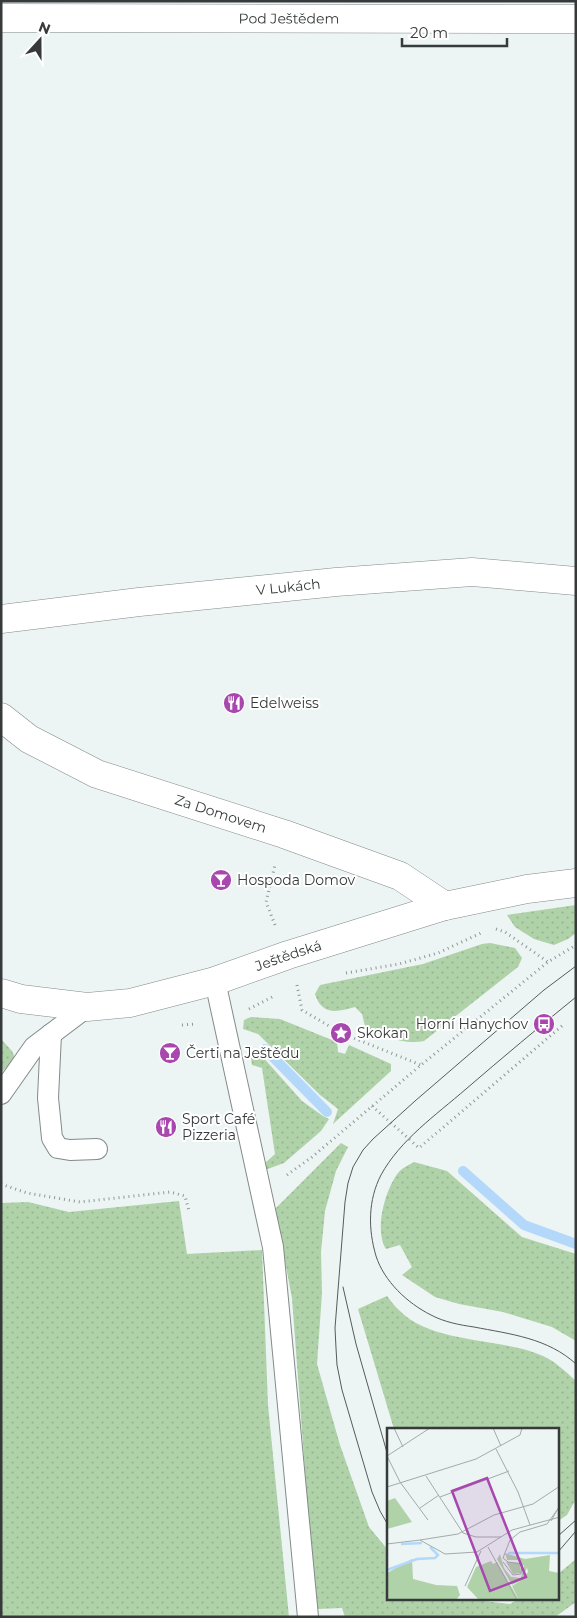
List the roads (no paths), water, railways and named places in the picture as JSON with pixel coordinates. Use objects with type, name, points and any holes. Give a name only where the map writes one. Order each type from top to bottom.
[{"type":"street","name":"Pod Ještědem","points":[[1,18],[576,19]]},
{"type":"street","name":"V Lukách","points":[[1,618],[336,582],[472,572],[576,580]]},
{"type":"street","name":"Za Domovem","points":[[1,717],[29,739],[97,774],[284,834],[400,876],[444,906]]},
{"type":"street","name":"Ještědská","points":[[1,993],[21,999],[87,1007],[130,1003],[215,981],[288,955],[444,906],[527,889],[576,883]]},
{"type":"lane","points":[[215,981],[272,1247],[308,1617]]},
{"type":"lane","points":[[1,1094],[34,1047],[87,1007]]},
{"type":"lane","points":[[51,1034],[48,1098],[52,1138],[58,1148],[70,1150],[96,1149]]},
{"type":"waterway","points":[[265,1049],[327,1112]]},
{"type":"waterway","points":[[463,1171],[524,1225],[576,1244]]},
{"type":"tram line","points":[[387,1523],[372,1492],[342,1390],[337,1365],[335,1328],[345,1202],[353,1167],[363,1150],[373,1139],[415,1101],[544,990],[576,966]]},
{"type":"tram line","points":[[576,997],[408,1139],[381,1175],[374,1194],[371,1215],[373,1246],[380,1265],[391,1282],[413,1304],[431,1315],[447,1321],[528,1338],[553,1348],[576,1364]]},
{"type":"tram line","points":[[343,1287],[356,1344],[387,1452]]},
{"type":"tram line","points":[[560,1534],[576,1520]]},
{"type":"tram line","points":[[560,1550],[576,1531]]},
{"type":"place","name":"Edelweiss","points":[[234,703]]},
{"type":"place","name":"Hospoda Domov","points":[[221,880]]},
{"type":"place","name":"Horní Hanychov","points":[[544,1024]]},
{"type":"place","name":"Skokan","points":[[341,1033]]},
{"type":"place","name":"Čerti na Ještědu","points":[[170,1053]]},
{"type":"place","name":"Sport Café Pizzeria","points":[[166,1127]]}]
